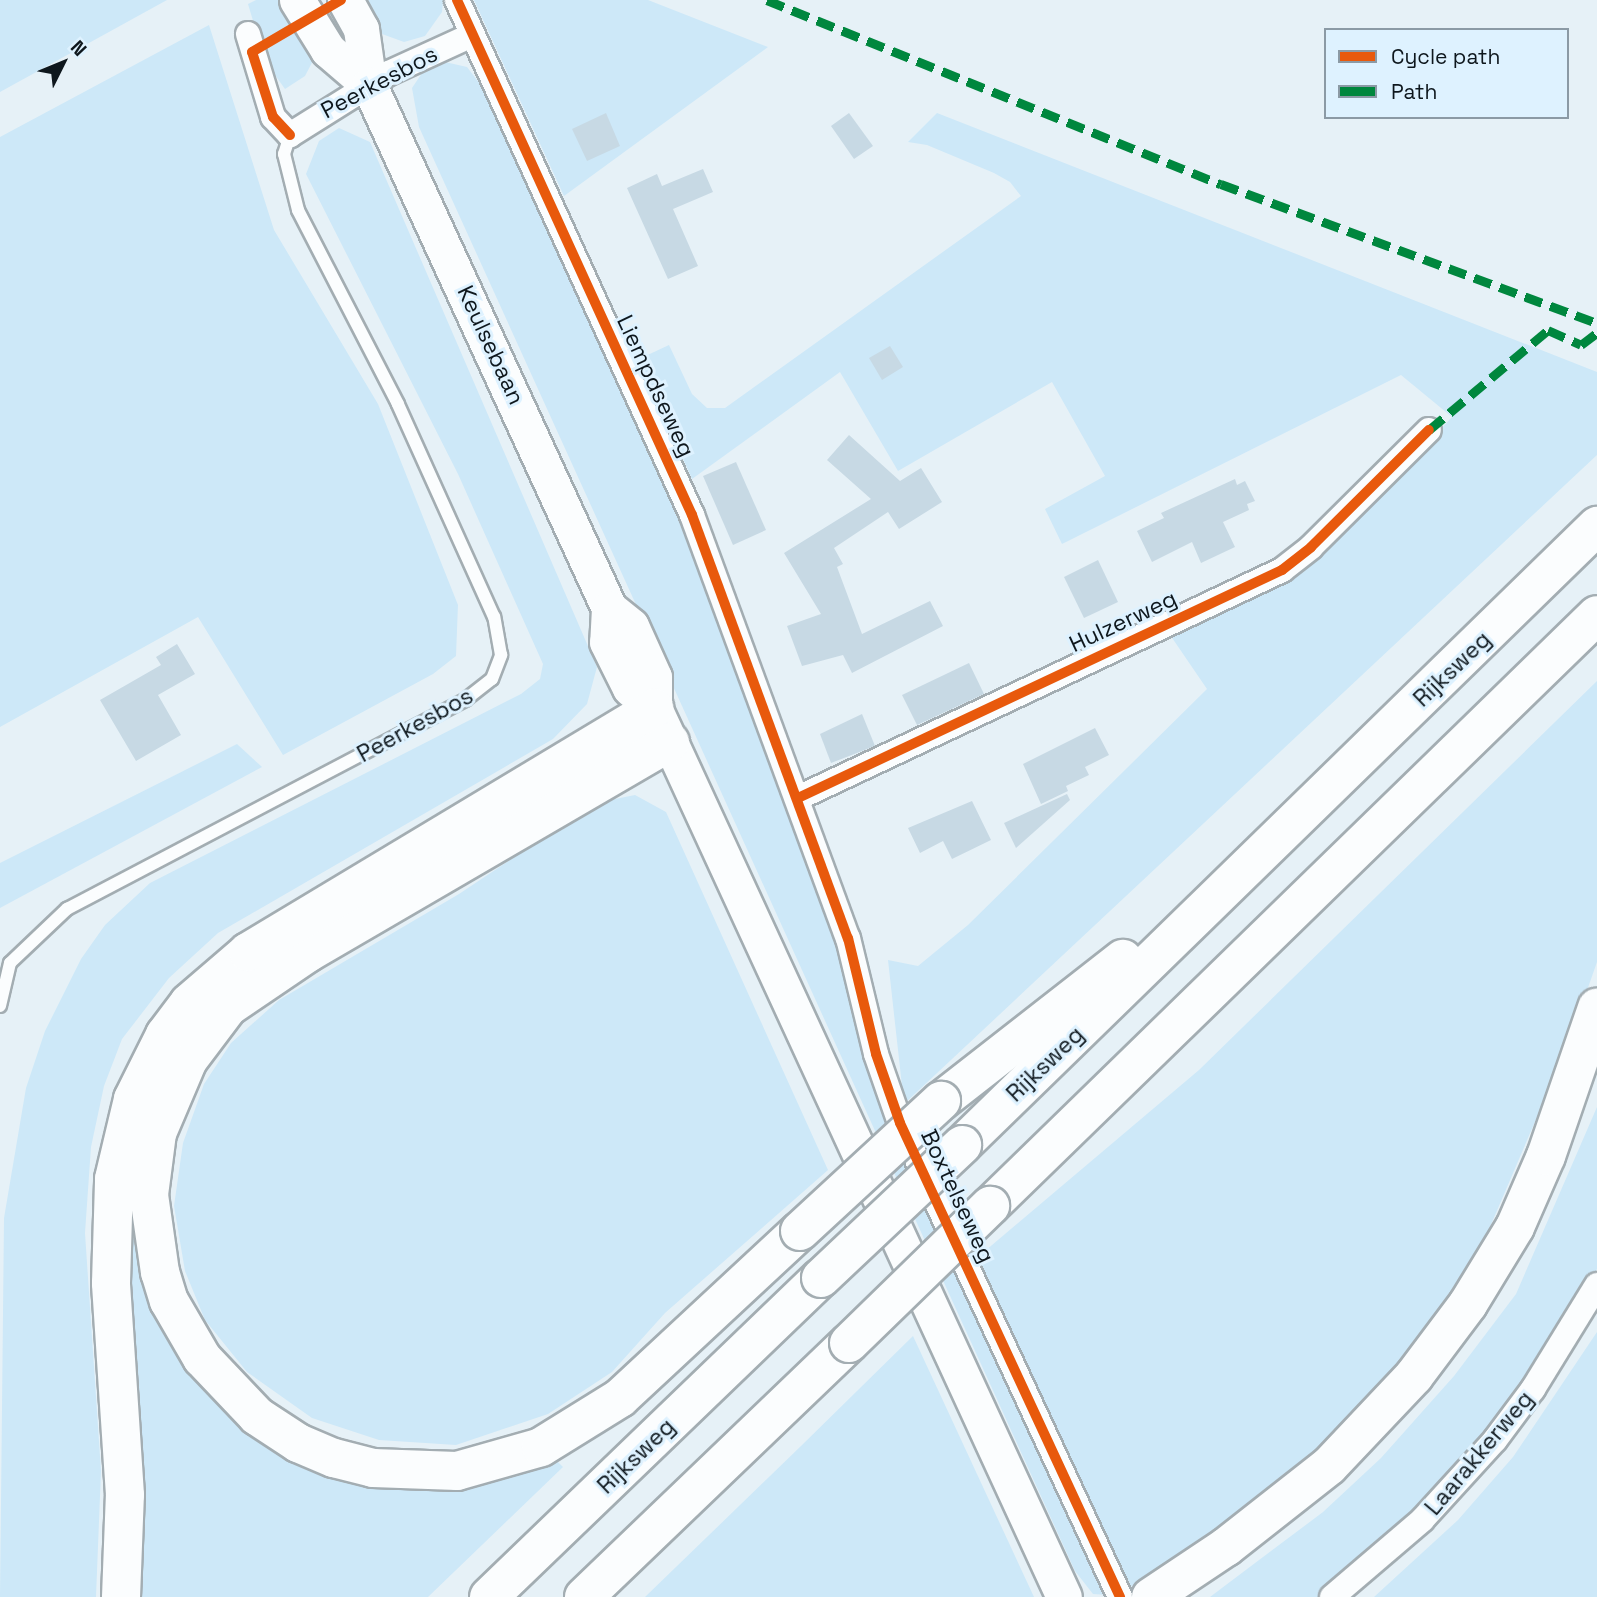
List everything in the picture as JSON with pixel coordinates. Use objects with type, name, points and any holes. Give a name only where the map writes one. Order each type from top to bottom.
[{"type":"highway","name":"Rijksweg","points":[[489,1597],[962,1145],[1597,526]]},
{"type":"highway","points":[[584,1597],[1597,615]]},
{"type":"highway","points":[[121,1597],[125,1494],[111,1283],[114,1180],[133,1098],[165,1035],[189,1003],[248,952],[654,708]]},
{"type":"highway","points":[[670,742],[309,951],[228,1007],[188,1060],[157,1133],[149,1195],[160,1272],[169,1301],[202,1358],[257,1416],[298,1443],[334,1458],[373,1468],[457,1471],[541,1447],[620,1398],[941,1101],[1279,838]]},
{"type":"highway","points":[[1150,1597],[1226,1547],[1329,1466],[1414,1376],[1468,1304],[1515,1227],[1546,1156],[1597,1008]]},
{"type":"main road","name":"Keulsebaan","points":[[297,0],[328,50],[369,85]]},
{"type":"main road","name":"Keulsebaan","points":[[345,0],[361,29],[369,85],[609,608],[631,626],[654,677],[654,708]]},
{"type":"main road","points":[[654,708],[1064,1597]]},
{"type":"street","name":"Liempdseweg","points":[[457,0],[692,515],[799,798]]},
{"type":"street","points":[[248,34],[273,117],[290,135]]},
{"type":"street","name":"Peerkesbos","points":[[290,135],[369,85],[472,35]]},
{"type":"street","name":"Hulzerweg","points":[[799,798],[1282,570],[1429,430]]},
{"type":"street","name":"Boxtelseweg","points":[[799,798],[848,938],[876,1054],[900,1123],[1120,1597]]},
{"type":"street","name":"Laarakkerweg","points":[[1332,1597],[1422,1520],[1495,1440],[1533,1390],[1597,1285]]},
{"type":"lane","name":"Peerkesbos","points":[[0,1006],[5,965],[68,909],[466,700],[492,679],[501,655],[494,617],[404,416],[298,210],[284,154],[290,135]]},
{"type":"shaded area","points":[[0,0],[167,0],[0,92]]},
{"type":"shaded area","points":[[256,0],[287,0],[318,51],[305,76],[285,89],[265,61],[248,4]]},
{"type":"shaded area","points":[[359,0],[443,0],[442,12],[425,36],[404,42],[382,34]]},
{"type":"shaded area","points":[[474,0],[648,0],[768,47],[564,196]]},
{"type":"shaded area","points":[[209,25],[274,230],[378,404],[458,605],[456,656],[433,674],[283,755],[198,617],[0,727],[0,137]]},
{"type":"shaded area","points":[[445,62],[467,67],[487,93],[669,494],[836,941],[855,1024],[887,1118],[1108,1595],[1093,1594],[1075,1571],[419,127],[412,88],[424,70]]},
{"type":"shaded area","points":[[937,113],[1597,372],[1597,455],[904,1104],[888,960],[918,966],[968,925],[1207,689],[1166,629],[1316,562],[1452,417],[1401,375],[1062,544],[1045,509],[1105,476],[1052,382],[898,471],[840,372],[692,479],[639,359],[669,345],[692,394],[707,408],[725,408],[1021,196],[1010,182],[994,173],[927,145],[908,142]]},
{"type":"shaded area","points":[[339,128],[370,142],[597,667],[587,704],[553,739],[218,933],[169,978],[122,1039],[104,1086],[91,1147],[85,1233],[101,1471],[96,1597],[0,1597],[4,1218],[26,1088],[45,1031],[81,959],[105,925],[150,883],[521,694],[540,679],[543,664],[458,474],[306,174],[319,141]]},
{"type":"shaded area","points":[[1597,681],[1597,962],[1569,1042],[1472,1269],[1415,1344],[1345,1422],[1291,1473],[1187,1551],[1129,1588],[972,1262],[1199,1070]]},
{"type":"shaded area","points":[[237,744],[262,767],[0,908],[0,863]]},
{"type":"shaded area","points":[[635,795],[666,812],[828,1170],[665,1313],[612,1372],[548,1414],[456,1445],[379,1440],[312,1418],[247,1372],[205,1320],[185,1271],[174,1206],[183,1143],[204,1084],[231,1043],[279,1000],[459,894],[595,803]]},
{"type":"shaded area","points":[[1597,1107],[1597,1269],[1486,1436],[1434,1496],[1321,1597],[1210,1597],[1323,1512],[1381,1458],[1454,1376],[1516,1294]]},
{"type":"shaded area","points":[[123,1231],[134,1234],[144,1283],[169,1340],[216,1401],[251,1433],[331,1475],[371,1487],[454,1487],[552,1456],[563,1467],[428,1597],[131,1597]]},
{"type":"shaded area","points":[[1597,1332],[1597,1597],[1374,1597],[1458,1520],[1513,1457]]},
{"type":"shaded area","points":[[913,1336],[1034,1597],[645,1597],[801,1446]]},
{"type":"building","points":[[606,113],[620,146],[587,161],[572,129]]},
{"type":"building","points":[[849,113],[873,146],[854,159],[831,126]]},
{"type":"building","points":[[703,169],[713,192],[673,209],[698,266],[668,279],[627,188],[657,174],[662,186]]},
{"type":"building","points":[[890,346],[903,367],[882,380],[869,358]]},
{"type":"building","points":[[849,435],[900,481],[921,468],[942,502],[899,529],[888,512],[834,548],[843,564],[837,567],[862,634],[930,601],[943,626],[852,673],[843,655],[802,666],[787,626],[821,614],[784,553],[871,499],[827,460]]},
{"type":"building","points":[[736,462],[766,530],[733,545],[703,476]]},
{"type":"building","points":[[1235,479],[1237,485],[1245,481],[1255,501],[1247,504],[1249,510],[1223,522],[1235,547],[1201,563],[1192,542],[1152,562],[1137,531],[1164,518],[1161,513]]},
{"type":"building","points":[[1098,560],[1118,602],[1084,618],[1064,577]]},
{"type":"building","points":[[177,644],[195,674],[158,695],[181,735],[136,761],[100,700],[161,665],[156,657]]},
{"type":"building","points":[[969,663],[984,694],[917,725],[902,695]]},
{"type":"building","points":[[862,714],[875,746],[831,763],[820,734]]},
{"type":"building","points":[[1095,728],[1109,755],[1085,767],[1089,775],[1066,786],[1068,791],[1041,804],[1023,764]]},
{"type":"building","points":[[1067,794],[1070,800],[1016,848],[1004,823]]},
{"type":"building","points":[[972,801],[991,840],[952,859],[943,841],[920,853],[908,828]]},
{"type":"marked path","points":[[767,0],[1221,184],[1597,323]]},
{"type":"marked path","points":[[1429,430],[1548,330],[1581,345],[1597,333]]},
{"type":"cycle path","points":[[290,135],[273,117],[252,52],[341,0]]},
{"type":"cycle path","points":[[457,0],[692,515],[848,938],[876,1054],[900,1123],[1120,1597]]},
{"type":"cycle path","points":[[798,798],[1282,570],[1311,547],[1429,430]]}]
